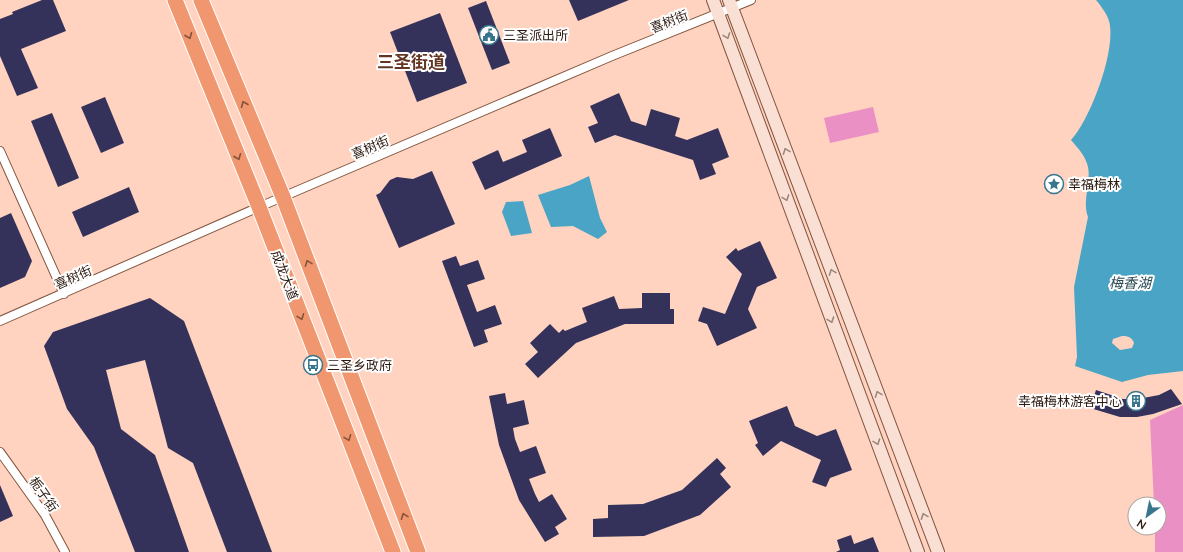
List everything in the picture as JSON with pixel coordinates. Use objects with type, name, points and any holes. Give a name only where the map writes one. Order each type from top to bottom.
[{"type":"highway","name":"成龙大道","points":[[175,0],[259,207],[393,552]]},
{"type":"highway","name":"成龙大道","points":[[201,0],[283,197],[418,552]]},
{"type":"street","points":[[713,0],[918,552]]},
{"type":"street","name":"喜树街","points":[[0,321],[259,207],[612,56],[718,14],[730,4],[751,0]]},
{"type":"street","points":[[730,4],[938,552]]},
{"type":"street","points":[[0,151],[64,294]]},
{"type":"street","name":"栀子街","points":[[0,452],[45,515],[65,552]]},
{"type":"shaded area","points":[[873,107],[879,132],[830,143],[824,118]]},
{"type":"shaded area","points":[[1183,405],[1183,552],[1155,552],[1155,536],[1167,536],[1167,496],[1154,496],[1150,420]]},
{"type":"water","name":"梅香湖","points":[[1096,0],[1183,0],[1183,371],[1148,375],[1122,382],[1075,366],[1077,357],[1074,287],[1088,217],[1086,203],[1089,174],[1085,158],[1071,140],[1086,117],[1106,66],[1109,49],[1109,21]],"holes":[[[1122,336],[1131,338],[1134,343],[1132,348],[1120,350],[1112,343],[1113,339]]]},
{"type":"water","points":[[589,176],[600,218],[607,232],[598,239],[573,226],[551,227],[538,195],[570,185]]},
{"type":"water","points":[[523,201],[532,233],[511,236],[502,212],[506,202]]},
{"type":"building","points":[[42,0],[53,0],[66,31],[21,49],[38,88],[17,96],[0,56],[0,19],[13,14],[12,12]]},
{"type":"building","points":[[569,0],[629,0],[578,21]]},
{"type":"building","name":"三圣派出所","points":[[486,1],[510,63],[492,70],[468,8]]},
{"type":"building","points":[[440,13],[467,83],[417,102],[390,32]]},
{"type":"building","points":[[619,93],[631,121],[646,126],[651,109],[680,118],[675,136],[687,140],[718,128],[729,157],[712,164],[716,174],[700,180],[693,160],[615,135],[595,143],[588,127],[598,123],[590,106]]},
{"type":"building","points":[[105,97],[124,143],[101,153],[81,107]]},
{"type":"building","points":[[52,113],[79,178],[58,187],[31,121]]},
{"type":"building","points":[[550,128],[562,156],[485,190],[472,162],[498,150],[503,162],[527,152],[522,140]]},
{"type":"building","points":[[432,171],[455,224],[399,248],[376,195],[380,193],[390,180],[397,177],[413,179]]},
{"type":"building","points":[[129,187],[139,212],[83,237],[72,212]]},
{"type":"building","points":[[11,213],[32,261],[25,277],[0,288],[0,218]]},
{"type":"building","points":[[760,241],[777,278],[757,287],[748,309],[757,328],[717,346],[707,324],[698,321],[703,307],[725,314],[742,274],[726,257],[736,248],[738,251]]},
{"type":"building","points":[[456,256],[460,266],[478,260],[485,279],[467,285],[477,312],[495,305],[502,324],[484,330],[488,342],[474,347],[442,261]]},
{"type":"building","points":[[642,293],[670,293],[670,309],[674,309],[674,324],[625,324],[576,343],[538,378],[525,364],[538,352],[530,343],[550,324],[559,333],[563,329],[565,331],[587,322],[582,308],[614,296],[619,309],[642,308]]},
{"type":"building","points":[[150,298],[184,321],[272,552],[227,552],[193,463],[168,448],[145,360],[106,370],[121,429],[155,455],[189,552],[135,552],[94,447],[67,409],[44,346],[53,332]]},
{"type":"building","name":"幸福梅林游客中心","points":[[1171,389],[1182,404],[1153,414],[1137,417],[1120,417],[1090,408],[1096,390],[1123,399],[1138,399],[1159,395]]},
{"type":"building","points":[[505,393],[507,404],[524,400],[529,424],[513,428],[515,439],[520,452],[536,446],[546,473],[529,479],[535,494],[539,502],[552,494],[567,519],[555,527],[559,534],[545,542],[519,500],[499,445],[489,396]]},
{"type":"building","points":[[787,406],[795,426],[817,436],[836,429],[852,470],[830,478],[826,487],[812,482],[821,460],[781,441],[763,456],[755,445],[758,443],[749,421]]},
{"type":"building","points":[[717,458],[726,468],[720,474],[731,487],[700,515],[644,536],[593,537],[593,519],[608,518],[608,505],[643,504],[682,490]]},
{"type":"building","points":[[0,485],[13,516],[0,522]]},
{"type":"building","points":[[851,535],[854,544],[873,537],[879,552],[836,552],[840,550],[837,540]]},
{"type":"place","name":"三圣派出所","points":[[489,35]]},
{"type":"place","name":"幸福梅林","points":[[1054,184]]},
{"type":"place","name":"三圣乡政府","points":[[313,365]]},
{"type":"place","name":"幸福梅林游客中心","points":[[1136,401]]},
{"type":"district","name":"三圣街道","points":[[411,62]]}]
